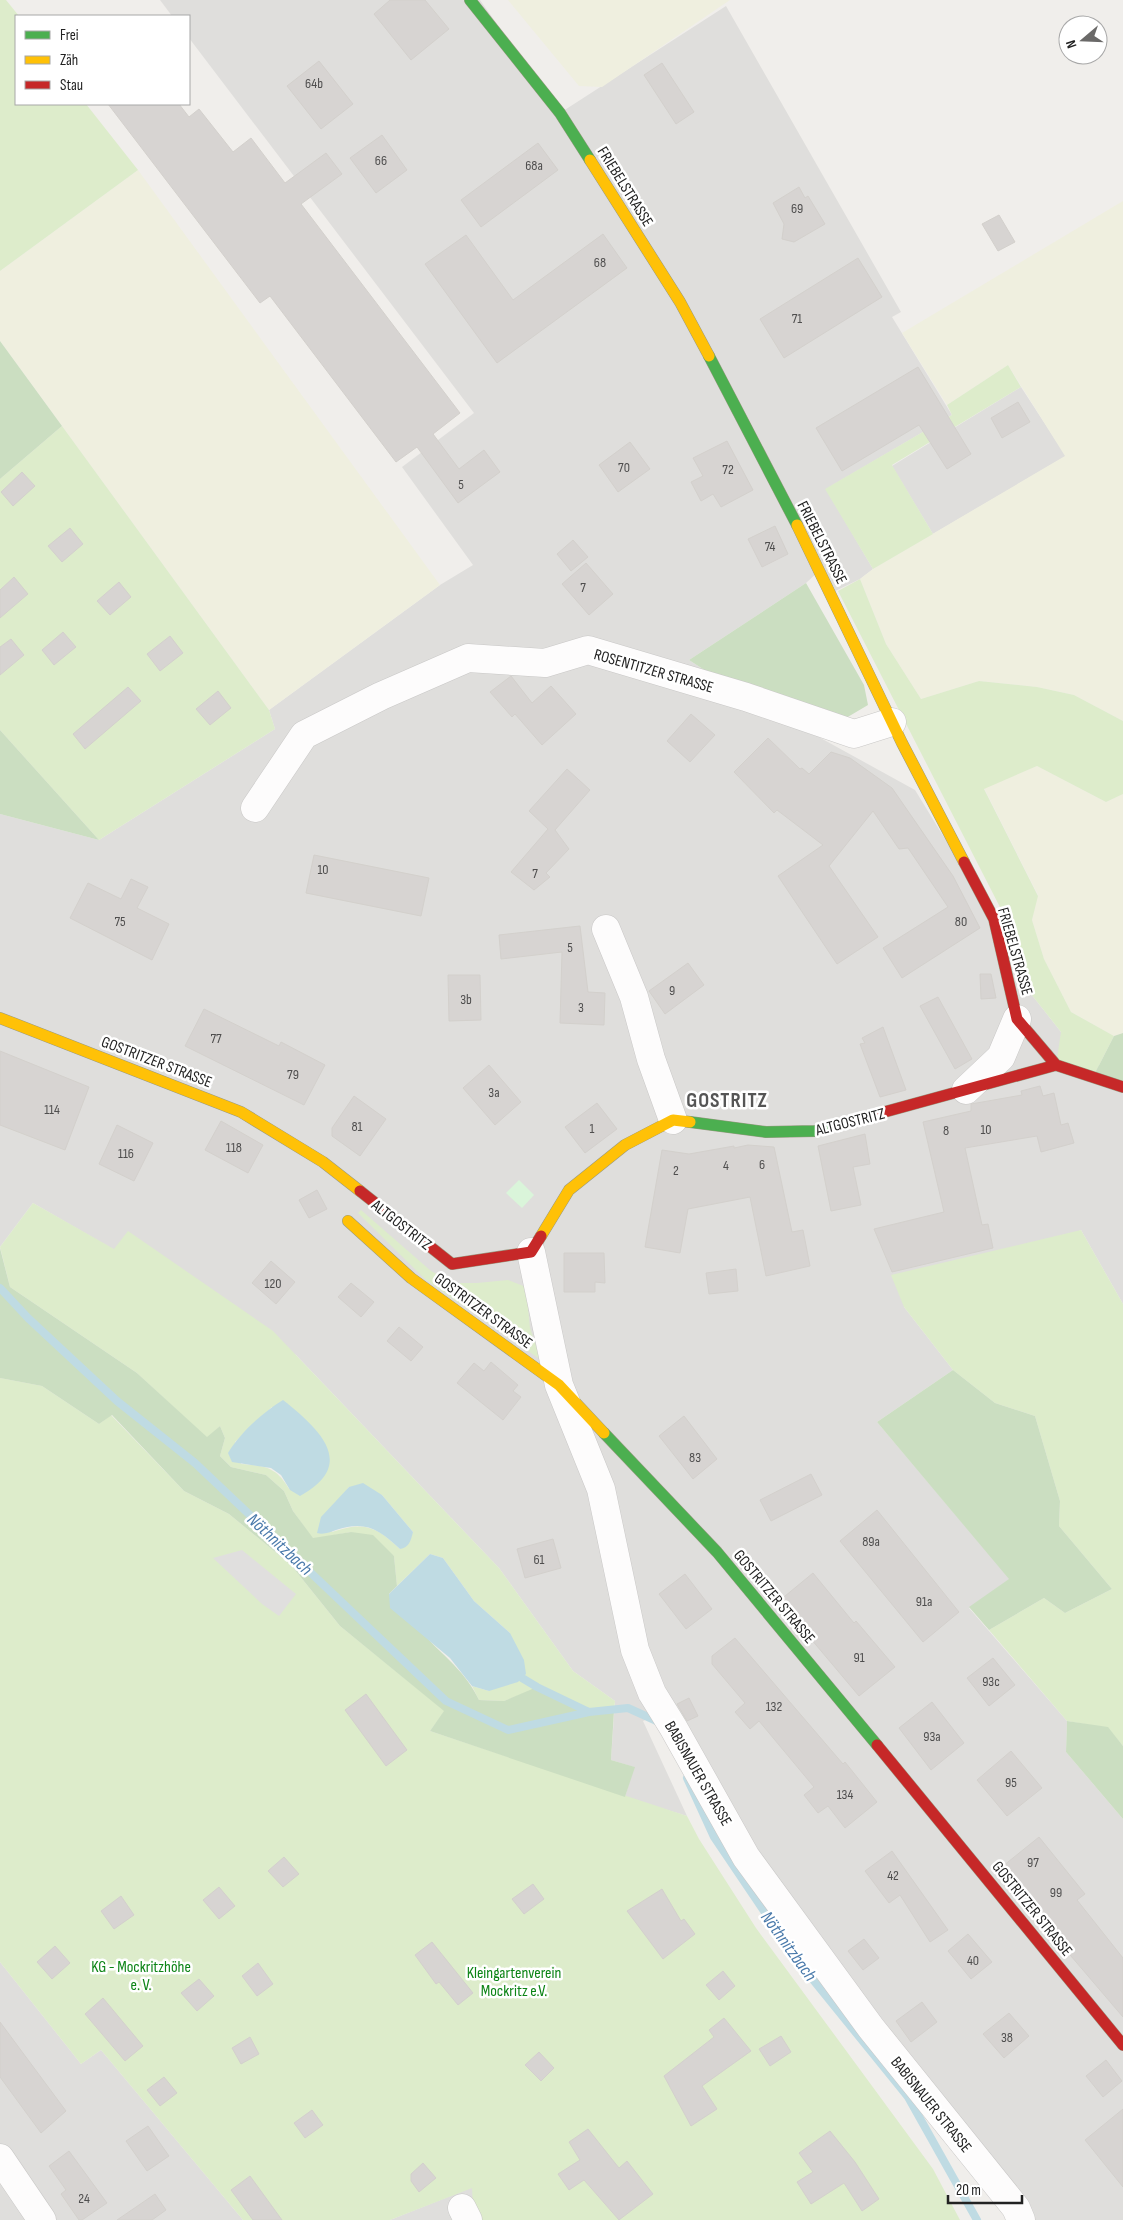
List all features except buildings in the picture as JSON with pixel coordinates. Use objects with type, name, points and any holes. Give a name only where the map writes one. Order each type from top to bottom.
[{"type":"street","name":"FRIEBELSTRASSE","points":[[470,0],[560,113],[680,302],[813,556],[892,722],[994,918],[1018,1019],[1056,1065]]},
{"type":"street","name":"ROSENTITZER STRASSE","points":[[255,808],[304,735],[381,696],[468,658],[545,664],[588,650],[746,697],[854,734],[892,722]]},
{"type":"street","points":[[530,1252],[569,1190],[625,1145],[673,1120],[651,1059],[634,997],[606,929]]},
{"type":"street","name":"GOSTRITZER STRASSE","points":[[0,1018],[241,1112],[323,1162]]},
{"type":"street","name":"ALTGOSTRITZ","points":[[966,1090],[1001,1057],[1018,1019]]},
{"type":"street","name":"ALTGOSTRITZ","points":[[673,1120],[766,1132],[815,1132],[1056,1065]]},
{"type":"street","points":[[1056,1065],[1123,1087]]},
{"type":"street","name":"ALTGOSTRITZ","points":[[323,1162],[452,1264],[530,1252]]},
{"type":"street","name":"GOSTRITZER STRASSE","points":[[348,1221],[411,1278],[559,1385],[717,1552],[919,1794],[1123,2044]]},
{"type":"street","name":"BABISNAUER STRASSE","points":[[530,1252],[559,1385],[601,1489],[635,1650],[652,1693],[746,1856],[871,2028],[1016,2208],[1021,2220]]},
{"type":"street","points":[[0,2158],[42,2220]]},
{"type":"shaded area","points":[[160,0],[480,0],[560,113],[726,6],[901,312],[892,317],[952,415],[826,489],[873,569],[860,579],[831,593],[819,571],[806,583],[689,660],[746,697],[915,790],[994,919],[1024,985],[1061,1032],[1123,1087],[1123,1304],[1081,1230],[904,1307],[953,1370],[877,1422],[1010,1579],[969,1608],[1067,1721],[1066,1752],[1123,1819],[1123,2220],[1029,2220],[822,1958],[670,1709],[643,1721],[687,1816],[625,1797],[634,1767],[611,1760],[615,1701],[573,1671],[499,1568],[296,1355],[33,1203],[0,1247],[0,814],[99,840],[275,729],[269,710],[440,585],[473,565],[402,467],[474,413],[190,39],[190,15],[171,15]]},
{"type":"shaded area","points":[[1021,387],[1066,456],[933,534],[892,466]]},
{"type":"shaded area","points":[[242,1550],[296,1594],[279,1616],[262,1604],[213,1558]]},
{"type":"shaded area","points":[[0,1962],[81,2064],[101,2050],[243,2220],[0,2220]]},
{"type":"shaded area","points":[[473,2187],[473,2206],[478,2220],[390,2220]]},
{"type":"green space","points":[[0,0],[6,0],[18,15],[15,15],[15,105],[87,105],[138,170],[0,271]]},
{"type":"green space","points":[[508,0],[730,0],[602,87],[579,86]]},
{"type":"green space","points":[[138,170],[440,585],[269,710],[0,341],[0,271]]},
{"type":"green space","points":[[1123,201],[1123,721],[1074,695],[1037,687],[979,681],[921,699],[886,644],[860,579],[873,569],[1065,456],[1008,365],[947,405],[902,333]]},
{"type":"green space","points":[[0,341],[62,426],[0,479]]},
{"type":"green space","points":[[1008,365],[1021,387],[892,465],[933,534],[873,569],[825,489],[952,415],[947,405]]},
{"type":"green space","points":[[62,426],[269,710],[275,729],[99,840],[0,730],[0,479]]},
{"type":"green space","points":[[860,579],[886,644],[921,699],[979,681],[1037,687],[1074,695],[1123,721],[1123,794],[1106,802],[1037,766],[984,789],[1038,896],[1032,920],[1044,959],[1071,1012],[1114,1036],[1093,1077],[1056,1065],[1061,1032],[1024,985],[1003,913],[838,591]]},
{"type":"green space","points":[[806,583],[864,685],[868,705],[846,718],[746,697],[689,660]]},
{"type":"green space","points":[[0,730],[99,840],[0,814]]},
{"type":"green space","points":[[1037,766],[1106,802],[1123,794],[1123,1033],[1114,1036],[1071,1012],[1044,959],[1032,920],[1038,895],[984,788]]},
{"type":"green space","points":[[1123,1033],[1123,1087],[1093,1077],[1114,1036]]},
{"type":"green space","points":[[519,1180],[534,1195],[522,1208],[506,1193]]},
{"type":"green space","points":[[33,1203],[114,1249],[128,1231],[273,1331],[499,1568],[573,1671],[615,1701],[614,1711],[590,1708],[568,1702],[537,1688],[504,1701],[479,1700],[472,1686],[489,1691],[510,1633],[474,1601],[443,1558],[430,1554],[397,1586],[394,1556],[351,1532],[313,1539],[293,1511],[284,1491],[266,1475],[231,1467],[220,1456],[225,1438],[220,1426],[207,1438],[137,1373],[10,1287],[0,1247]],"holes":[[[272,1407],[290,1490],[285,1482],[270,1469],[241,1464],[235,1442]],[[349,1487],[382,1495],[413,1532],[400,1549],[384,1535],[369,1528],[361,1526],[332,1532],[338,1501]]]},
{"type":"green space","points":[[361,1210],[431,1271],[454,1283],[508,1280],[526,1287],[530,1328],[541,1360],[426,1280],[358,1213]]},
{"type":"green space","points":[[1081,1230],[1123,1304],[1123,1746],[1108,1728],[1067,1721],[989,1630],[1044,1598],[1065,1613],[1112,1589],[1059,1526],[1060,1501],[1035,1416],[995,1403],[953,1370],[904,1307],[891,1275]]},
{"type":"green space","points":[[0,1248],[10,1287],[137,1373],[207,1437],[220,1426],[225,1438],[220,1456],[231,1467],[266,1475],[284,1491],[293,1511],[313,1538],[351,1532],[373,1535],[394,1556],[397,1586],[389,1594],[469,1682],[479,1700],[504,1701],[537,1687],[568,1702],[590,1708],[614,1711],[611,1760],[635,1767],[625,1797],[430,1731],[444,1711],[340,1626],[291,1565],[229,1514],[184,1491],[112,1415],[99,1424],[42,1386],[0,1378]]},
{"type":"green space","points":[[953,1370],[995,1403],[1035,1416],[1060,1501],[1059,1526],[1112,1589],[1065,1613],[1044,1598],[989,1630],[969,1607],[1009,1579],[877,1422]]},
{"type":"green space","points":[[0,1378],[42,1386],[99,1424],[111,1415],[184,1491],[229,1514],[291,1565],[340,1626],[445,1711],[430,1731],[687,1816],[699,1839],[756,1928],[933,2169],[960,2220],[479,2220],[473,2206],[472,2188],[390,2220],[243,2220],[101,2050],[81,2064],[0,1962]]},
{"type":"green space","points":[[1067,1721],[1108,1727],[1123,1746],[1123,1819],[1066,1752]]},
{"type":"water","points":[[283,1400],[309,1422],[319,1434],[327,1446],[330,1459],[327,1471],[318,1484],[300,1496],[290,1490],[281,1475],[271,1468],[232,1462],[228,1453],[252,1424]]},
{"type":"water","points":[[363,1483],[382,1495],[413,1532],[406,1547],[400,1549],[385,1536],[363,1526],[346,1527],[322,1534],[317,1533],[321,1517],[349,1487]]},
{"type":"water","points":[[430,1554],[443,1558],[474,1601],[510,1633],[524,1660],[526,1674],[518,1682],[489,1691],[472,1686],[450,1658],[390,1608],[389,1594]]},
{"type":"waterway","name":"Nöthnitzbach","points":[[0,1288],[28,1318],[117,1401],[195,1463],[446,1701],[508,1730],[589,1712]]},
{"type":"waterway","name":"Nöthnitzbach","points":[[522,1678],[589,1712],[628,1708],[661,1723]]},
{"type":"waterway","name":"Nöthnitzbach","points":[[687,1778],[714,1837],[797,1960],[908,2097],[977,2220]]},
{"type":"traffic: fast","points":[[470,0],[560,113],[590,160]]},
{"type":"traffic: fast","points":[[709,356],[797,525]]},
{"type":"traffic: fast","points":[[690,1122],[766,1132],[815,1131],[877,1114]]},
{"type":"traffic: fast","points":[[604,1433],[717,1552],[877,1745]]},
{"type":"traffic: slow","points":[[590,160],[680,302],[709,356]]},
{"type":"traffic: slow","points":[[797,525],[902,743],[964,862]]},
{"type":"traffic: slow","points":[[0,1018],[241,1112],[323,1162],[360,1191]]},
{"type":"traffic: slow","points":[[541,1236],[569,1190],[625,1145],[673,1120],[690,1122]]},
{"type":"traffic: slow","points":[[348,1221],[411,1278],[559,1385],[604,1433]]},
{"type":"traffic: jam","points":[[964,862],[994,919],[1017,1019],[1056,1065],[1123,1087]]},
{"type":"traffic: jam","points":[[877,1114],[1056,1065]]},
{"type":"traffic: jam","points":[[360,1191],[452,1264],[531,1252],[541,1236]]},
{"type":"traffic: jam","points":[[877,1745],[1123,2045]]},
{"type":"district","name":"GOSTRITZ","points":[[727,1100]]},
{"type":"park label","name":"KG - Mockritzhöhe e. V.","points":[[141,1975]]},
{"type":"park label","name":"Kleingartenverein Mockritz e.V.","points":[[514,1981]]}]
